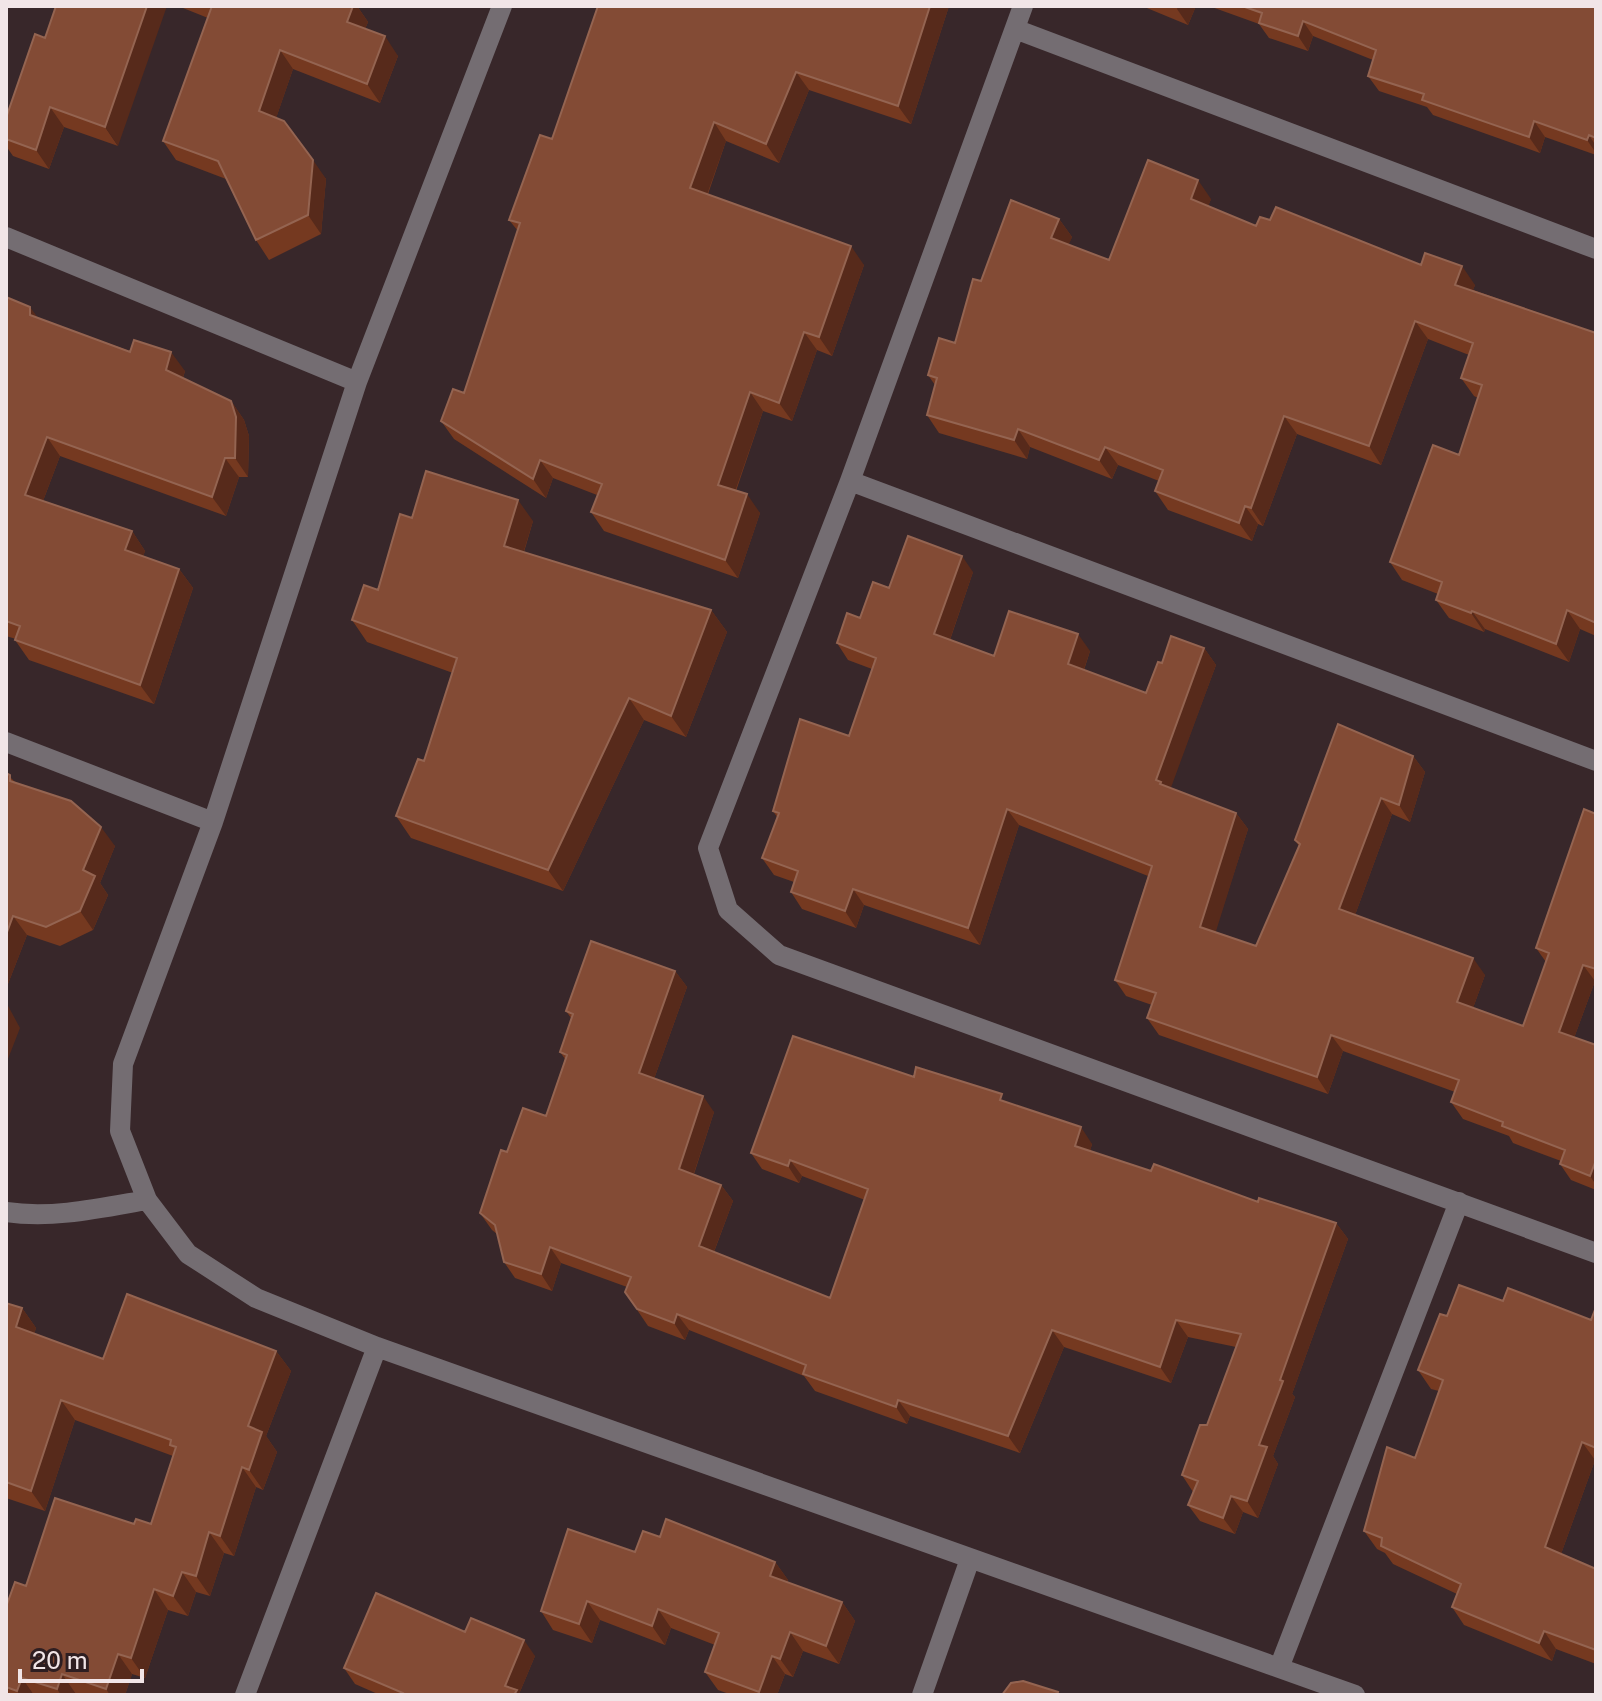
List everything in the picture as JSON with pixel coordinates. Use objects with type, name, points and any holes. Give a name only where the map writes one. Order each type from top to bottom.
[{"type":"street","points":[[502,6],[357,382],[213,822],[123,1064],[120,1131],[147,1200],[188,1254],[256,1298],[377,1347],[1355,1695]]},
{"type":"street","points":[[1023,6],[850,481],[708,848],[728,910],[779,955],[1596,1253]]},
{"type":"street","points":[[1015,29],[1596,249]]},
{"type":"street","points":[[6,237],[357,382]]},
{"type":"street","points":[[850,481],[1596,761]]},
{"type":"street","points":[[6,742],[213,822]]},
{"type":"street","points":[[6,1212],[25,1215],[78,1211],[147,1200]]},
{"type":"street","points":[[1279,1668],[1459,1202]]},
{"type":"street","points":[[245,1695],[377,1347]]},
{"type":"street","points":[[922,1695],[970,1559]]},
{"type":"building","points":[[56,6],[147,6],[105,127],[50,107],[36,150],[6,139],[6,118],[35,34],[45,38]]},
{"type":"building","points":[[212,6],[353,6],[347,22],[385,36],[367,84],[280,50],[259,111],[284,121],[313,160],[308,215],[256,240],[218,161],[163,141]]},
{"type":"building","points":[[598,6],[930,6],[898,106],[796,72],[766,144],[714,122],[690,188],[851,246],[819,337],[804,332],[779,403],[750,392],[718,485],[747,494],[725,560],[591,512],[602,484],[540,460],[533,479],[441,421],[453,389],[464,393],[520,223],[509,220],[540,135],[552,139]]},
{"type":"building","points":[[1242,6],[1596,6],[1596,138],[1589,135],[1587,140],[1534,121],[1529,137],[1422,100],[1424,94],[1368,76],[1376,50],[1303,21],[1298,36],[1259,23],[1262,13]]},
{"type":"building","points":[[1148,160],[1198,180],[1191,199],[1256,226],[1260,217],[1270,220],[1276,207],[1421,265],[1425,253],[1462,266],[1455,285],[1596,333],[1596,623],[1567,610],[1556,644],[1436,600],[1442,582],[1390,562],[1433,445],[1459,455],[1482,385],[1461,378],[1473,343],[1415,321],[1369,446],[1284,416],[1251,508],[1245,506],[1239,523],[1155,491],[1163,470],[1105,447],[1099,460],[1018,429],[1014,440],[927,415],[937,378],[928,375],[939,338],[955,343],[973,279],[981,281],[1011,200],[1059,219],[1051,238],[1109,260]]},
{"type":"building","points":[[6,297],[30,307],[30,315],[130,352],[134,340],[171,352],[166,370],[231,401],[236,417],[235,458],[225,458],[212,497],[47,437],[25,495],[132,531],[125,550],[179,569],[140,685],[15,640],[20,626],[6,621]]},
{"type":"building","points":[[426,471],[518,500],[504,546],[711,610],[671,716],[629,698],[548,870],[396,816],[418,759],[424,761],[457,658],[352,620],[364,585],[378,590],[400,514],[412,518]]},
{"type":"building","points":[[908,536],[962,556],[934,634],[994,656],[1009,611],[1078,634],[1068,664],[1146,693],[1158,662],[1162,663],[1171,636],[1204,648],[1156,780],[1236,813],[1200,927],[1256,946],[1300,844],[1295,840],[1338,724],[1413,756],[1399,805],[1381,798],[1339,909],[1473,958],[1457,1002],[1523,1026],[1549,953],[1536,948],[1584,809],[1596,814],[1596,969],[1583,965],[1559,1032],[1596,1045],[1596,1160],[1590,1176],[1560,1164],[1565,1150],[1451,1102],[1459,1080],[1331,1035],[1317,1077],[1147,1018],[1156,993],[1115,980],[1152,866],[1007,809],[968,928],[853,889],[845,911],[791,892],[798,871],[762,858],[779,813],[773,811],[800,719],[849,736],[876,658],[837,643],[847,613],[860,618],[873,582],[889,588]]},
{"type":"building","points":[[6,773],[10,775],[10,781],[71,801],[101,827],[83,870],[95,876],[80,911],[46,927],[13,916],[6,935]]},
{"type":"building","points":[[591,941],[675,971],[639,1073],[703,1096],[679,1169],[721,1185],[699,1246],[830,1298],[868,1189],[790,1160],[788,1166],[751,1153],[793,1036],[914,1077],[916,1067],[1002,1094],[1000,1100],[1081,1127],[1075,1146],[1151,1171],[1154,1164],[1258,1202],[1259,1198],[1336,1223],[1259,1445],[1267,1447],[1247,1501],[1231,1496],[1223,1518],[1188,1505],[1198,1481],[1182,1475],[1200,1425],[1207,1425],[1241,1334],[1176,1320],[1160,1367],[1052,1330],[1008,1436],[898,1400],[896,1407],[803,1374],[806,1365],[677,1314],[674,1323],[637,1309],[625,1292],[631,1277],[550,1247],[541,1274],[504,1262],[495,1225],[480,1213],[501,1150],[507,1152],[523,1108],[546,1116],[567,1055],[560,1052],[573,1014],[566,1011]]},
{"type":"building","points":[[1459,1285],[1503,1301],[1508,1288],[1591,1320],[1596,1307],[1596,1448],[1582,1442],[1545,1547],[1596,1569],[1596,1650],[1544,1631],[1539,1643],[1452,1607],[1461,1584],[1381,1546],[1382,1538],[1364,1531],[1387,1447],[1415,1458],[1443,1380],[1418,1370],[1440,1314],[1447,1316]]},
{"type":"building","points":[[127,1294],[276,1351],[248,1426],[262,1432],[249,1470],[242,1467],[220,1536],[209,1532],[196,1576],[182,1572],[173,1596],[154,1589],[131,1658],[118,1654],[106,1689],[62,1674],[57,1689],[22,1678],[17,1691],[6,1687],[6,1607],[15,1582],[26,1586],[55,1498],[134,1524],[136,1519],[151,1524],[176,1447],[170,1445],[171,1440],[61,1400],[31,1491],[6,1482],[6,1303],[22,1308],[16,1327],[103,1359]]},
{"type":"building","points":[[666,1519],[775,1562],[770,1576],[842,1602],[826,1646],[790,1632],[780,1659],[772,1656],[759,1692],[705,1672],[719,1633],[658,1609],[652,1626],[587,1601],[579,1624],[541,1611],[568,1529],[635,1552],[643,1531],[660,1537]]},
{"type":"building","points":[[376,1593],[465,1632],[471,1618],[524,1640],[505,1686],[517,1690],[514,1695],[402,1695],[344,1668]]},
{"type":"building","points":[[1023,1681],[1058,1692],[1057,1695],[1002,1695],[1011,1683]]}]
